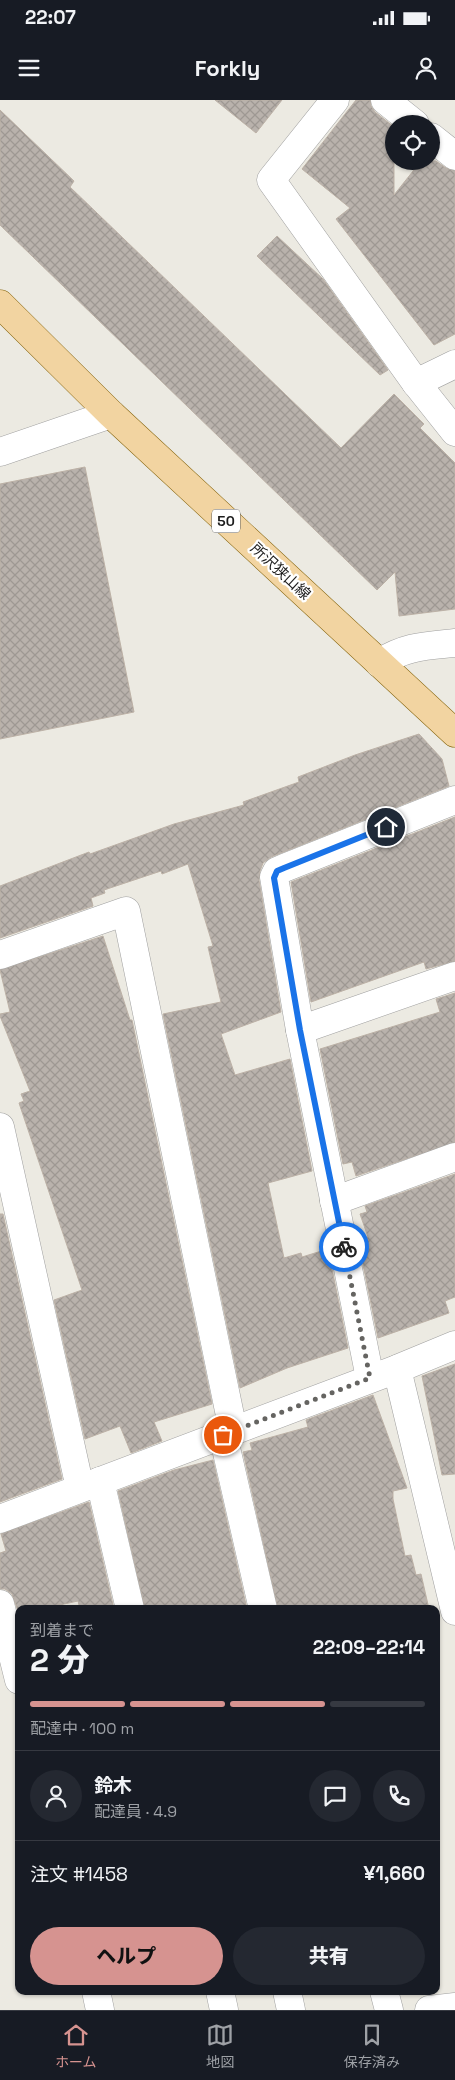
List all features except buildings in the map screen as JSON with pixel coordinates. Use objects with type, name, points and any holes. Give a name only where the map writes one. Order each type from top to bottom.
[{"type":"main road","name":"所沢狭山線","points":[[0,304],[111,414],[455,733]]},
{"type":"street","points":[[335,100],[272,180],[416,383],[455,432]]},
{"type":"street","points":[[385,100],[404,115]]},
{"type":"street","points":[[440,144],[455,156]]},
{"type":"street","points":[[416,383],[455,364]]},
{"type":"street","points":[[0,452],[111,414]]},
{"type":"street","points":[[379,663],[396,653],[414,647],[455,644]]},
{"type":"street","points":[[370,1378],[300,1030],[274,878],[277,871],[455,800]]},
{"type":"street","points":[[0,955],[126,911],[262,1605]]},
{"type":"street","points":[[300,1030],[455,976]]},
{"type":"street","points":[[0,1127],[90,1485],[129,1605]]},
{"type":"street","points":[[334,1201],[455,1157]]},
{"type":"street","points":[[0,1519],[397,1369],[455,1345]]},
{"type":"street","points":[[397,1369],[455,1611]]},
{"type":"street","points":[[0,1604],[15,1664]]},
{"type":"street","points":[[97,1995],[100,2010]]},
{"type":"street","points":[[221,1995],[224,2010]]},
{"type":"street","points":[[288,1995],[291,2010]]},
{"type":"street","points":[[385,1995],[389,2010]]},
{"type":"street","points":[[428,2010],[455,2007]]},
{"type":"way so far","points":[[223,1435],[370,1378],[344,1247]]},
{"type":"route","points":[[344,1247],[300,1030],[274,878],[277,871],[386,827]]}]
